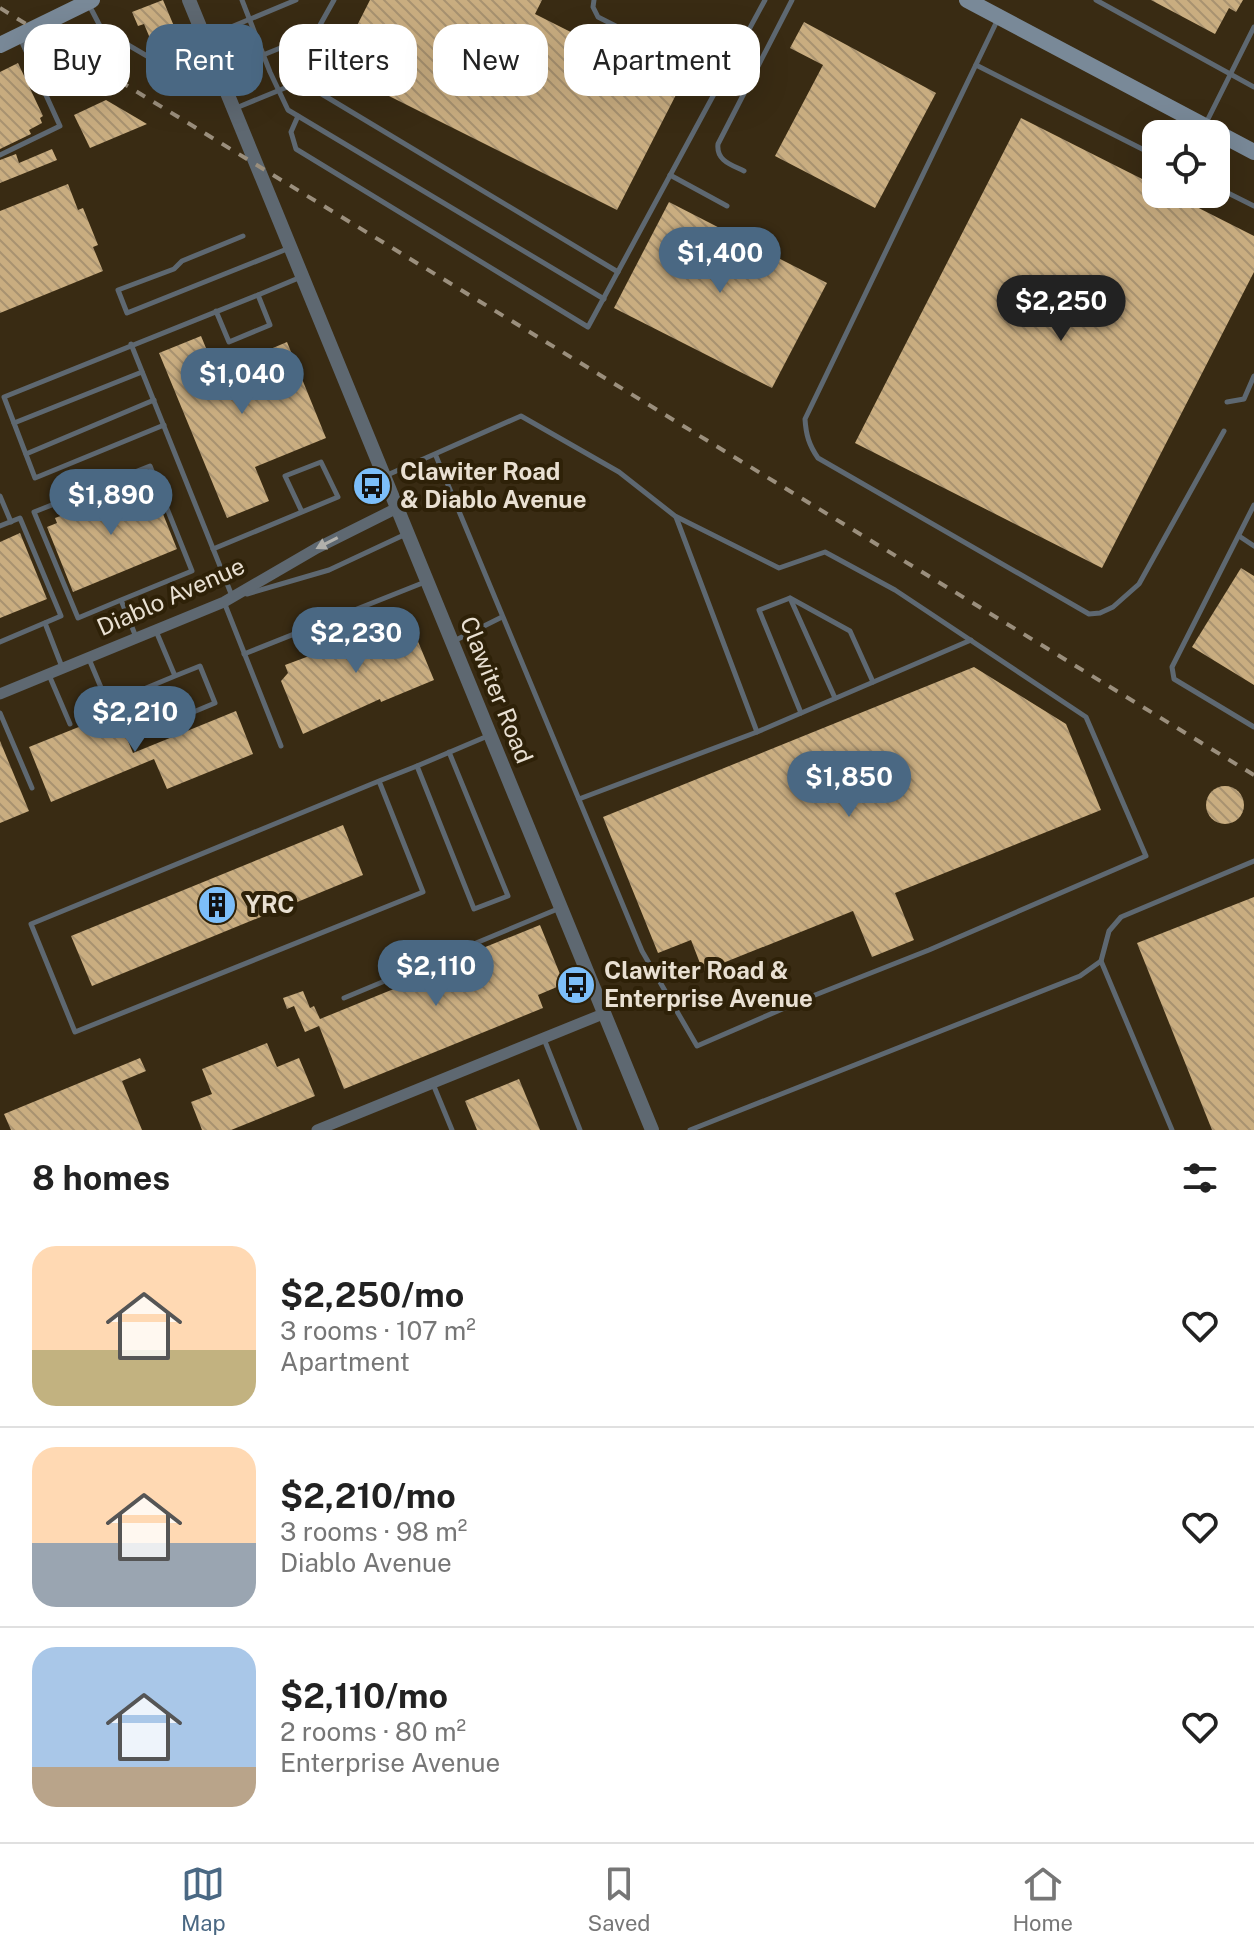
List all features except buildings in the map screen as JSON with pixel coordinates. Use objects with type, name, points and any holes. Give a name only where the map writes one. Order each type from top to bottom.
[{"type":"main road","points":[[967,0],[1197,120]]},
{"type":"main road","points":[[0,45],[90,1]]},
{"type":"main road","points":[[1232,139],[1254,152]]},
{"type":"street","name":"Clawiter Road","points":[[189,0],[199,24]]},
{"type":"street","name":"Clawiter Road","points":[[230,96],[652,1130]]},
{"type":"street","name":"Diablo Avenue","points":[[0,694],[228,600],[317,548],[397,508]]},
{"type":"street","points":[[317,1130],[603,1014]]},
{"type":"lane","points":[[242,0],[251,24]]},
{"type":"lane","points":[[239,24],[296,0]]},
{"type":"lane","points":[[334,0],[315,34],[263,55],[285,107],[604,299]]},
{"type":"lane","points":[[594,0],[593,7],[598,17],[612,24]]},
{"type":"lane","points":[[752,24],[765,0]]},
{"type":"lane","points":[[744,171],[722,159],[717,151],[718,144],[792,0]]},
{"type":"lane","points":[[1096,0],[1254,87]]},
{"type":"lane","points":[[90,1],[100,26],[106,32],[188,80],[205,83],[233,102],[297,83],[319,92],[618,272]]},
{"type":"lane","points":[[999,17],[805,419],[810,447],[818,458],[1089,614],[1113,607],[1139,584],[1224,431]]},
{"type":"lane","points":[[1207,120],[1254,27]]},
{"type":"lane","points":[[0,155],[60,126],[19,36]]},
{"type":"lane","points":[[976,65],[1142,149]]},
{"type":"lane","points":[[298,116],[291,132],[296,149],[588,327],[713,96]]},
{"type":"lane","points":[[670,175],[727,206]]},
{"type":"lane","points":[[1230,194],[1254,206]]},
{"type":"lane","points":[[243,236],[182,261],[174,269],[118,290],[127,313],[292,247]]},
{"type":"lane","points":[[164,425],[35,478],[4,397],[303,276]]},
{"type":"lane","points":[[216,311],[229,342],[270,325],[258,295]]},
{"type":"lane","points":[[131,344],[213,549],[244,654],[281,746]]},
{"type":"lane","points":[[14,423],[142,372]]},
{"type":"lane","points":[[1227,402],[1244,399],[1254,376]]},
{"type":"lane","points":[[26,454],[154,400]]},
{"type":"lane","points":[[384,476],[436,456],[521,416],[619,472],[675,516],[779,568],[825,552],[895,590],[1086,717],[1146,856],[697,1046],[642,951],[436,456]]},
{"type":"lane","points":[[213,549],[302,512],[338,497],[321,462],[285,476],[302,512]]},
{"type":"lane","points":[[150,466],[192,571],[121,600],[78,618],[34,512],[150,466]]},
{"type":"lane","points":[[0,496],[11,522]]},
{"type":"lane","points":[[1254,505],[1172,667],[1174,679],[1254,727]]},
{"type":"lane","points":[[675,516],[757,732]]},
{"type":"lane","points":[[0,526],[20,518],[61,616],[0,642]]},
{"type":"lane","points":[[228,600],[329,570],[408,533]]},
{"type":"lane","points":[[1239,536],[1254,546]]},
{"type":"lane","points":[[244,654],[428,581]]},
{"type":"lane","points":[[801,713],[759,610],[790,598],[850,631],[873,682]]},
{"type":"lane","points":[[790,598],[835,698]]},
{"type":"lane","points":[[121,600],[136,638]]},
{"type":"lane","points":[[454,641],[502,617]]},
{"type":"lane","points":[[45,623],[63,669]]},
{"type":"lane","points":[[155,630],[175,676]]},
{"type":"lane","points":[[579,799],[757,732],[971,640]]},
{"type":"lane","points":[[88,658],[110,709]]},
{"type":"lane","points":[[200,666],[215,703],[155,728],[139,691],[175,676],[200,666]]},
{"type":"lane","points":[[49,675],[70,724]]},
{"type":"lane","points":[[0,713],[32,788]]},
{"type":"lane","points":[[379,781],[423,892],[75,1032],[31,924],[379,781],[417,766],[491,735]]},
{"type":"lane","points":[[417,766],[474,909],[508,896],[449,752]]},
{"type":"lane","points":[[1172,1130],[1101,961],[1109,931],[1121,917],[1254,861]]},
{"type":"lane","points":[[344,998],[561,908]]},
{"type":"lane","points":[[690,1130],[1080,976],[1101,961]]},
{"type":"lane","points":[[543,1038],[580,1130]]},
{"type":"lane","points":[[432,1083],[452,1130]]},
{"type":"railway","points":[[0,8],[1254,775]]},
{"type":"place","name":"Clawiter Road & Diablo Avenue","points":[[372,486]]},
{"type":"place","name":"YRC","points":[[217,905]]},
{"type":"place","name":"Clawiter Road & Enterprise Avenue","points":[[576,985]]}]
